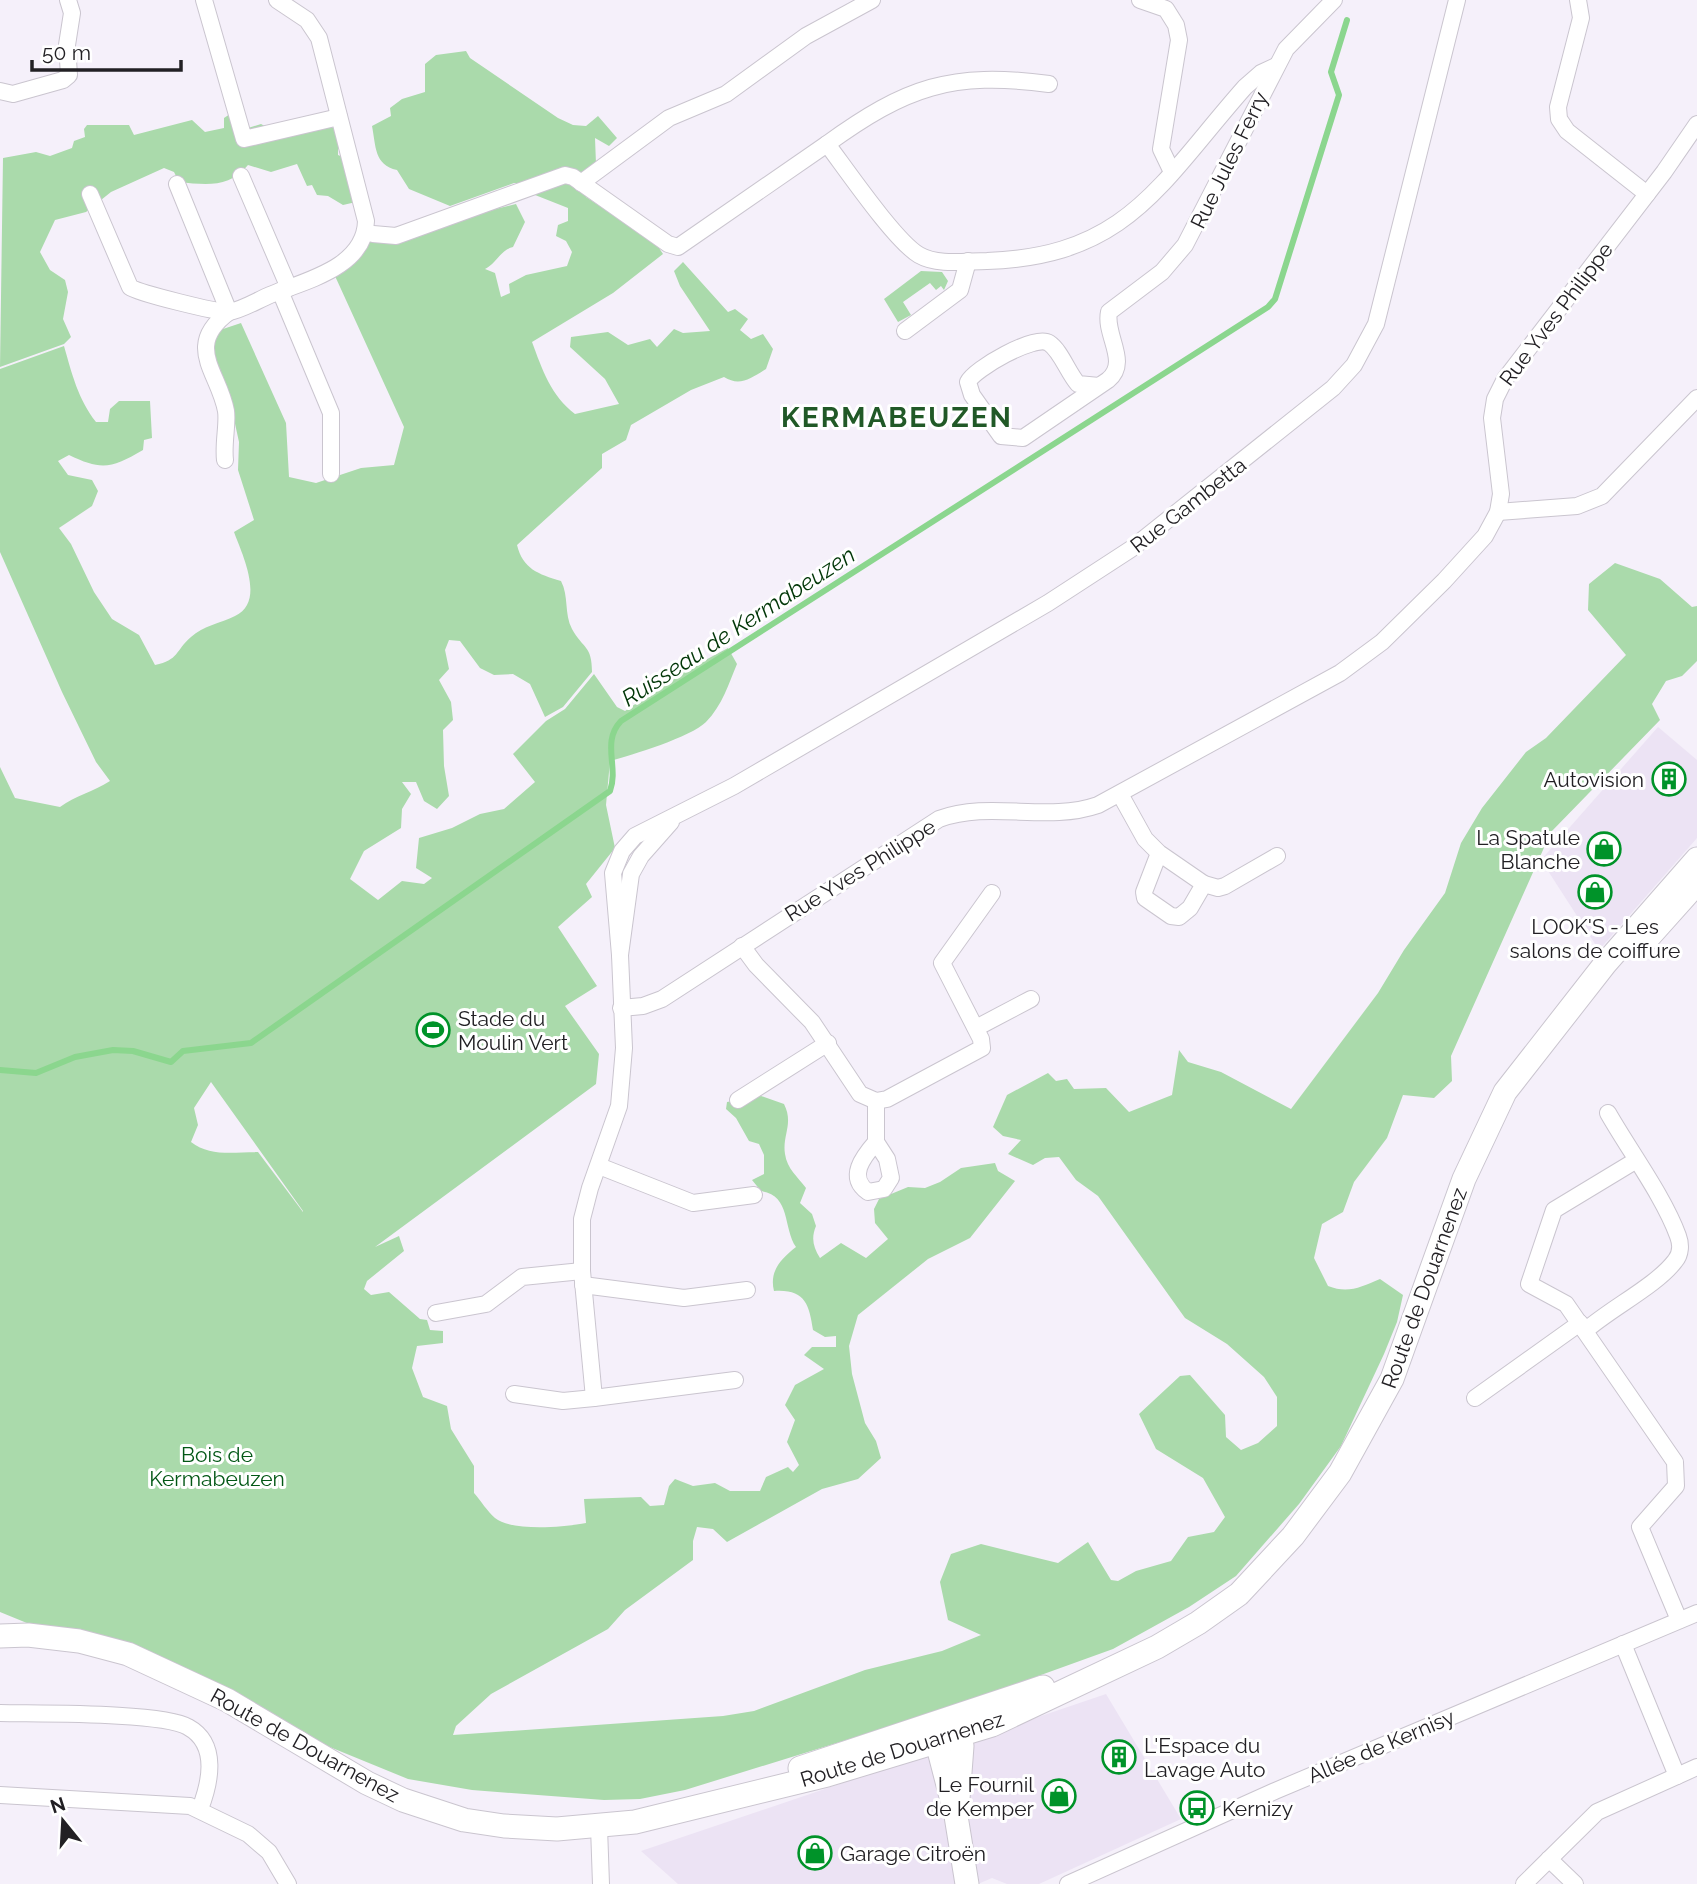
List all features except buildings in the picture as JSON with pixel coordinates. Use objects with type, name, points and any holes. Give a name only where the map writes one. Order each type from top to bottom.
[{"type":"main road","name":"Route de Douarnenez","points":[[958,1726],[992,1725],[1139,1655],[1198,1623],[1239,1594],[1293,1536],[1340,1473],[1392,1379],[1478,1144],[1513,1080],[1605,964],[1697,859]]},
{"type":"main road","name":"Route de Douarnenez","points":[[1567,1014],[1611,978],[1697,883]]},
{"type":"main road","name":"Route de Douarnenez","points":[[0,1636],[28,1635],[79,1641],[149,1662],[246,1710],[367,1783],[432,1811],[493,1825],[544,1829],[599,1827],[697,1808],[902,1753],[935,1733]]},
{"type":"main road","name":"Route de Douarnenez","points":[[697,1808],[807,1765],[958,1726],[1139,1655]]},
{"type":"main road","points":[[954,1777],[976,1742],[992,1725]]},
{"type":"main road","points":[[958,1726],[954,1777],[956,1816],[969,1882]]},
{"type":"main road","points":[[935,1733],[954,1777]]},
{"type":"main road","points":[[902,1753],[954,1777]]},
{"type":"street","points":[[0,91],[13,94],[67,78],[70,69],[67,36],[72,13],[68,0]]},
{"type":"street","points":[[204,0],[244,139],[339,117]]},
{"type":"street","points":[[277,0],[307,20],[315,29],[369,233]]},
{"type":"street","points":[[581,183],[669,118],[726,94],[806,36],[872,0]]},
{"type":"street","points":[[1140,0],[1166,9],[1178,35],[1161,149],[1172,172]]},
{"type":"street","name":"Rue Jules Ferry","points":[[1099,386],[1115,375],[1118,365],[1108,329],[1111,308],[1162,272],[1185,245],[1276,66],[1303,28],[1334,0]]},
{"type":"street","name":"Rue Gambetta","points":[[620,955],[612,885],[615,866],[627,843],[645,829],[734,786],[1110,564],[1257,451],[1346,375],[1363,351],[1376,324],[1457,0]]},
{"type":"street","points":[[1578,0],[1581,18],[1558,107],[1559,119],[1567,131],[1647,194]]},
{"type":"street","points":[[827,144],[917,254],[936,260],[1029,258],[1087,243],[1132,214],[1252,80],[1276,66]]},
{"type":"street","points":[[369,233],[396,236],[552,178],[569,175],[668,244],[678,247],[883,108],[938,84],[985,78],[1049,84]]},
{"type":"street","name":"Rue Yves Philippe","points":[[621,1008],[643,1006],[662,999],[939,819],[976,810],[1083,810],[1120,794],[1329,680],[1363,658],[1444,581],[1485,536],[1498,512],[1501,494],[1492,418],[1499,391],[1513,366],[1647,194],[1697,124]]},
{"type":"street","points":[[241,176],[331,413],[331,474]]},
{"type":"street","points":[[177,184],[229,312]]},
{"type":"street","points":[[90,194],[130,287],[139,292],[229,312]]},
{"type":"street","points":[[225,460],[222,441],[226,412],[206,362],[213,328],[229,312],[346,260],[369,233]]},
{"type":"street","points":[[905,331],[960,290],[968,261]]},
{"type":"street","points":[[1043,341],[1051,345],[1078,384],[1099,386],[1031,434],[1016,440],[1001,436],[972,395],[968,382],[971,374],[1028,344],[1043,341]]},
{"type":"street","points":[[1498,512],[1565,508],[1595,500],[1609,490],[1697,398]]},
{"type":"street","points":[[1120,794],[1145,838],[1159,853],[1204,884],[1218,888],[1224,886],[1276,856]]},
{"type":"street","name":"Rue Gambetta","points":[[620,955],[631,874],[641,856],[678,815]]},
{"type":"street","points":[[1159,853],[1144,892],[1145,898],[1171,916],[1179,917],[1190,908],[1204,884]]},
{"type":"street","points":[[742,946],[828,1043],[859,1094],[876,1101],[895,1096],[978,1051],[983,1045],[942,963],[992,893]]},
{"type":"street","points":[[594,1398],[582,1278],[582,1219],[619,1106],[624,1048],[620,955]]},
{"type":"street","points":[[976,1028],[1031,999]]},
{"type":"street","points":[[738,1100],[828,1043]]},
{"type":"street","points":[[876,1101],[876,1142]]},
{"type":"street","points":[[1475,1398],[1678,1259],[1679,1238],[1608,1113]]},
{"type":"street","points":[[1635,1161],[1554,1210],[1529,1284],[1559,1298],[1582,1327],[1678,1470],[1676,1486],[1640,1527],[1679,1620]]},
{"type":"street","points":[[599,1166],[693,1203],[754,1195]]},
{"type":"street","points":[[436,1314],[486,1304],[522,1277],[582,1278],[684,1298],[747,1290]]},
{"type":"street","points":[[514,1394],[563,1401],[735,1380]]},
{"type":"street","name":"Allée de Kernisy","points":[[1075,1882],[1275,1791],[1697,1613]]},
{"type":"street","points":[[1623,1644],[1677,1776]]},
{"type":"street","points":[[0,1713],[144,1719],[188,1727],[203,1743],[211,1772],[200,1810]]},
{"type":"street","points":[[1524,1884],[1597,1812],[1697,1767]]},
{"type":"street","points":[[0,1796],[172,1803],[200,1810],[248,1834],[269,1852],[288,1884]]},
{"type":"street","points":[[599,1827],[601,1884]]},
{"type":"street","points":[[1549,1859],[1575,1884]]},
{"type":"shaded area","points":[[1658,727],[1697,760],[1697,838],[1599,950],[1541,860]]},
{"type":"shaded area","points":[[1106,1694],[1181,1819],[1039,1884],[1007,1884],[992,1878],[978,1884],[678,1884],[641,1851]]},
{"type":"green space","name":"Bois de Kermabeuzen","points":[[466,51],[470,58],[558,118],[573,125],[586,126],[598,116],[617,138],[609,146],[595,138],[596,164],[586,197],[655,242],[663,254],[613,293],[532,342],[548,381],[560,399],[575,414],[619,404],[605,379],[570,347],[571,337],[608,332],[628,345],[650,339],[657,347],[674,329],[683,333],[710,331],[680,286],[674,271],[683,262],[728,312],[735,309],[748,319],[740,330],[751,339],[763,334],[773,349],[766,369],[755,375],[740,381],[724,377],[691,390],[631,425],[626,440],[602,454],[602,468],[517,545],[527,565],[545,576],[561,581],[572,629],[590,657],[592,672],[563,707],[545,717],[530,684],[513,674],[494,675],[480,668],[460,641],[449,640],[445,650],[449,669],[439,680],[451,702],[453,720],[443,730],[444,766],[449,796],[437,809],[424,801],[416,782],[402,782],[411,794],[402,809],[401,828],[364,851],[350,879],[378,900],[402,881],[424,884],[432,878],[416,868],[419,838],[452,828],[480,814],[504,809],[535,782],[513,754],[546,721],[565,709],[594,674],[617,707],[625,711],[681,673],[728,648],[737,664],[721,702],[706,722],[675,739],[610,761],[606,805],[615,848],[586,884],[592,897],[558,927],[597,986],[565,1006],[599,1054],[596,1084],[375,1247],[399,1236],[404,1251],[367,1281],[364,1289],[371,1295],[389,1292],[420,1319],[427,1320],[430,1330],[443,1331],[443,1343],[417,1346],[412,1368],[423,1397],[447,1406],[451,1429],[474,1466],[474,1493],[489,1512],[503,1522],[526,1527],[577,1525],[586,1523],[584,1499],[641,1497],[650,1506],[664,1505],[669,1486],[675,1479],[693,1486],[715,1483],[730,1491],[760,1491],[766,1477],[788,1467],[793,1472],[799,1465],[787,1442],[795,1420],[785,1405],[795,1385],[824,1369],[804,1355],[812,1347],[836,1347],[836,1336],[825,1337],[813,1330],[810,1313],[799,1296],[774,1291],[775,1271],[796,1247],[782,1205],[771,1194],[761,1191],[752,1180],[764,1174],[764,1155],[759,1144],[749,1141],[736,1118],[726,1109],[727,1102],[761,1096],[784,1104],[788,1118],[786,1159],[806,1188],[800,1203],[812,1214],[816,1226],[814,1242],[820,1258],[841,1243],[866,1258],[888,1239],[875,1223],[874,1209],[879,1199],[908,1187],[925,1188],[961,1168],[995,1163],[998,1171],[1015,1181],[970,1238],[928,1259],[858,1315],[849,1346],[852,1374],[865,1423],[876,1441],[881,1458],[858,1479],[822,1489],[727,1542],[713,1529],[697,1527],[693,1541],[693,1560],[625,1610],[608,1629],[491,1694],[456,1726],[453,1735],[723,1716],[754,1711],[865,1670],[942,1651],[981,1635],[948,1620],[940,1582],[951,1554],[981,1544],[1058,1563],[1088,1542],[1111,1580],[1118,1581],[1136,1571],[1171,1561],[1188,1537],[1214,1532],[1225,1517],[1203,1478],[1156,1449],[1139,1414],[1180,1376],[1190,1375],[1225,1415],[1226,1437],[1241,1450],[1258,1443],[1277,1426],[1277,1397],[1264,1377],[1227,1344],[1185,1318],[1098,1196],[1076,1180],[1059,1157],[1045,1158],[1033,1165],[1008,1154],[1021,1140],[1003,1136],[993,1127],[1007,1095],[1048,1073],[1056,1081],[1067,1079],[1074,1089],[1106,1088],[1129,1112],[1172,1095],[1179,1050],[1188,1062],[1221,1072],[1291,1109],[1378,993],[1404,950],[1445,893],[1461,843],[1482,808],[1526,752],[1546,738],[1626,655],[1588,610],[1589,584],[1615,563],[1660,579],[1692,607],[1697,606],[1697,661],[1682,676],[1666,681],[1652,704],[1660,720],[1551,832],[1451,1056],[1452,1081],[1434,1098],[1403,1095],[1387,1138],[1354,1182],[1343,1212],[1322,1224],[1314,1258],[1328,1286],[1348,1289],[1380,1279],[1403,1295],[1397,1322],[1341,1446],[1299,1504],[1236,1576],[1189,1607],[1113,1649],[997,1691],[840,1742],[685,1790],[640,1799],[604,1800],[472,1790],[408,1779],[0,1612],[0,767],[15,798],[60,807],[110,781],[96,762],[62,692],[0,552],[0,369],[64,346],[80,395],[96,422],[108,422],[110,409],[119,401],[150,401],[152,438],[144,440],[143,450],[115,464],[90,464],[69,455],[58,461],[68,475],[92,480],[98,491],[92,506],[59,528],[71,544],[94,592],[112,619],[139,635],[155,665],[173,658],[196,633],[235,616],[244,609],[249,600],[250,589],[246,565],[234,532],[254,520],[238,470],[239,442],[227,387],[212,361],[214,337],[220,330],[241,323],[286,423],[289,477],[316,483],[361,468],[394,465],[404,427],[335,276],[371,239],[516,204],[525,222],[513,247],[485,269],[495,273],[501,297],[510,293],[509,284],[526,275],[567,266],[572,252],[566,241],[556,236],[558,225],[568,221],[568,208],[530,193],[526,183],[514,183],[450,206],[409,189],[397,170],[380,159],[372,126],[391,116],[390,108],[402,99],[425,92],[425,64],[436,55]],"holes":[[[211,1082],[303,1211],[258,1152],[214,1152],[191,1142],[198,1125],[194,1108]]]},
{"type":"green space","points":[[230,114],[248,128],[261,124],[272,130],[326,123],[331,126],[337,136],[338,155],[348,159],[356,202],[343,205],[328,196],[317,195],[312,185],[307,186],[297,164],[271,172],[248,165],[233,178],[208,184],[179,182],[174,172],[164,168],[111,192],[86,212],[55,220],[40,252],[50,270],[65,280],[68,292],[63,319],[71,337],[64,344],[0,367],[3,158],[36,152],[50,156],[72,148],[74,141],[85,137],[84,129],[87,125],[129,125],[134,135],[192,120],[205,132],[224,128],[224,118]]},
{"type":"green space","points":[[921,271],[942,272],[948,281],[944,290],[941,286],[936,290],[930,283],[903,302],[911,315],[898,322],[884,299]]},
{"type":"waterway","name":"Ruisseau de Kermabeuzen","points":[[0,1070],[36,1073],[75,1057],[113,1050],[133,1051],[171,1062],[183,1051],[251,1043],[610,791],[613,773],[612,737],[621,721],[1268,307],[1275,299],[1339,95],[1331,72],[1347,20]]},
{"type":"place","name":"Autovision","points":[[1669,779]]},
{"type":"place","name":"La Spatule Blanche","points":[[1604,849]]},
{"type":"place","name":"LOOK'S - Les salons de coiffure","points":[[1595,892]]},
{"type":"place","name":"Stade du Moulin Vert","points":[[433,1030]]},
{"type":"place","name":"L'Espace du Lavage Auto","points":[[1119,1757]]},
{"type":"place","name":"Le Fournil de Kemper","points":[[1059,1796]]},
{"type":"place","name":"Kernizy","points":[[1197,1808]]},
{"type":"place","name":"Garage Citroën","points":[[815,1853]]},
{"type":"district","name":"KERMABEUZEN","points":[[897,417]]}]
